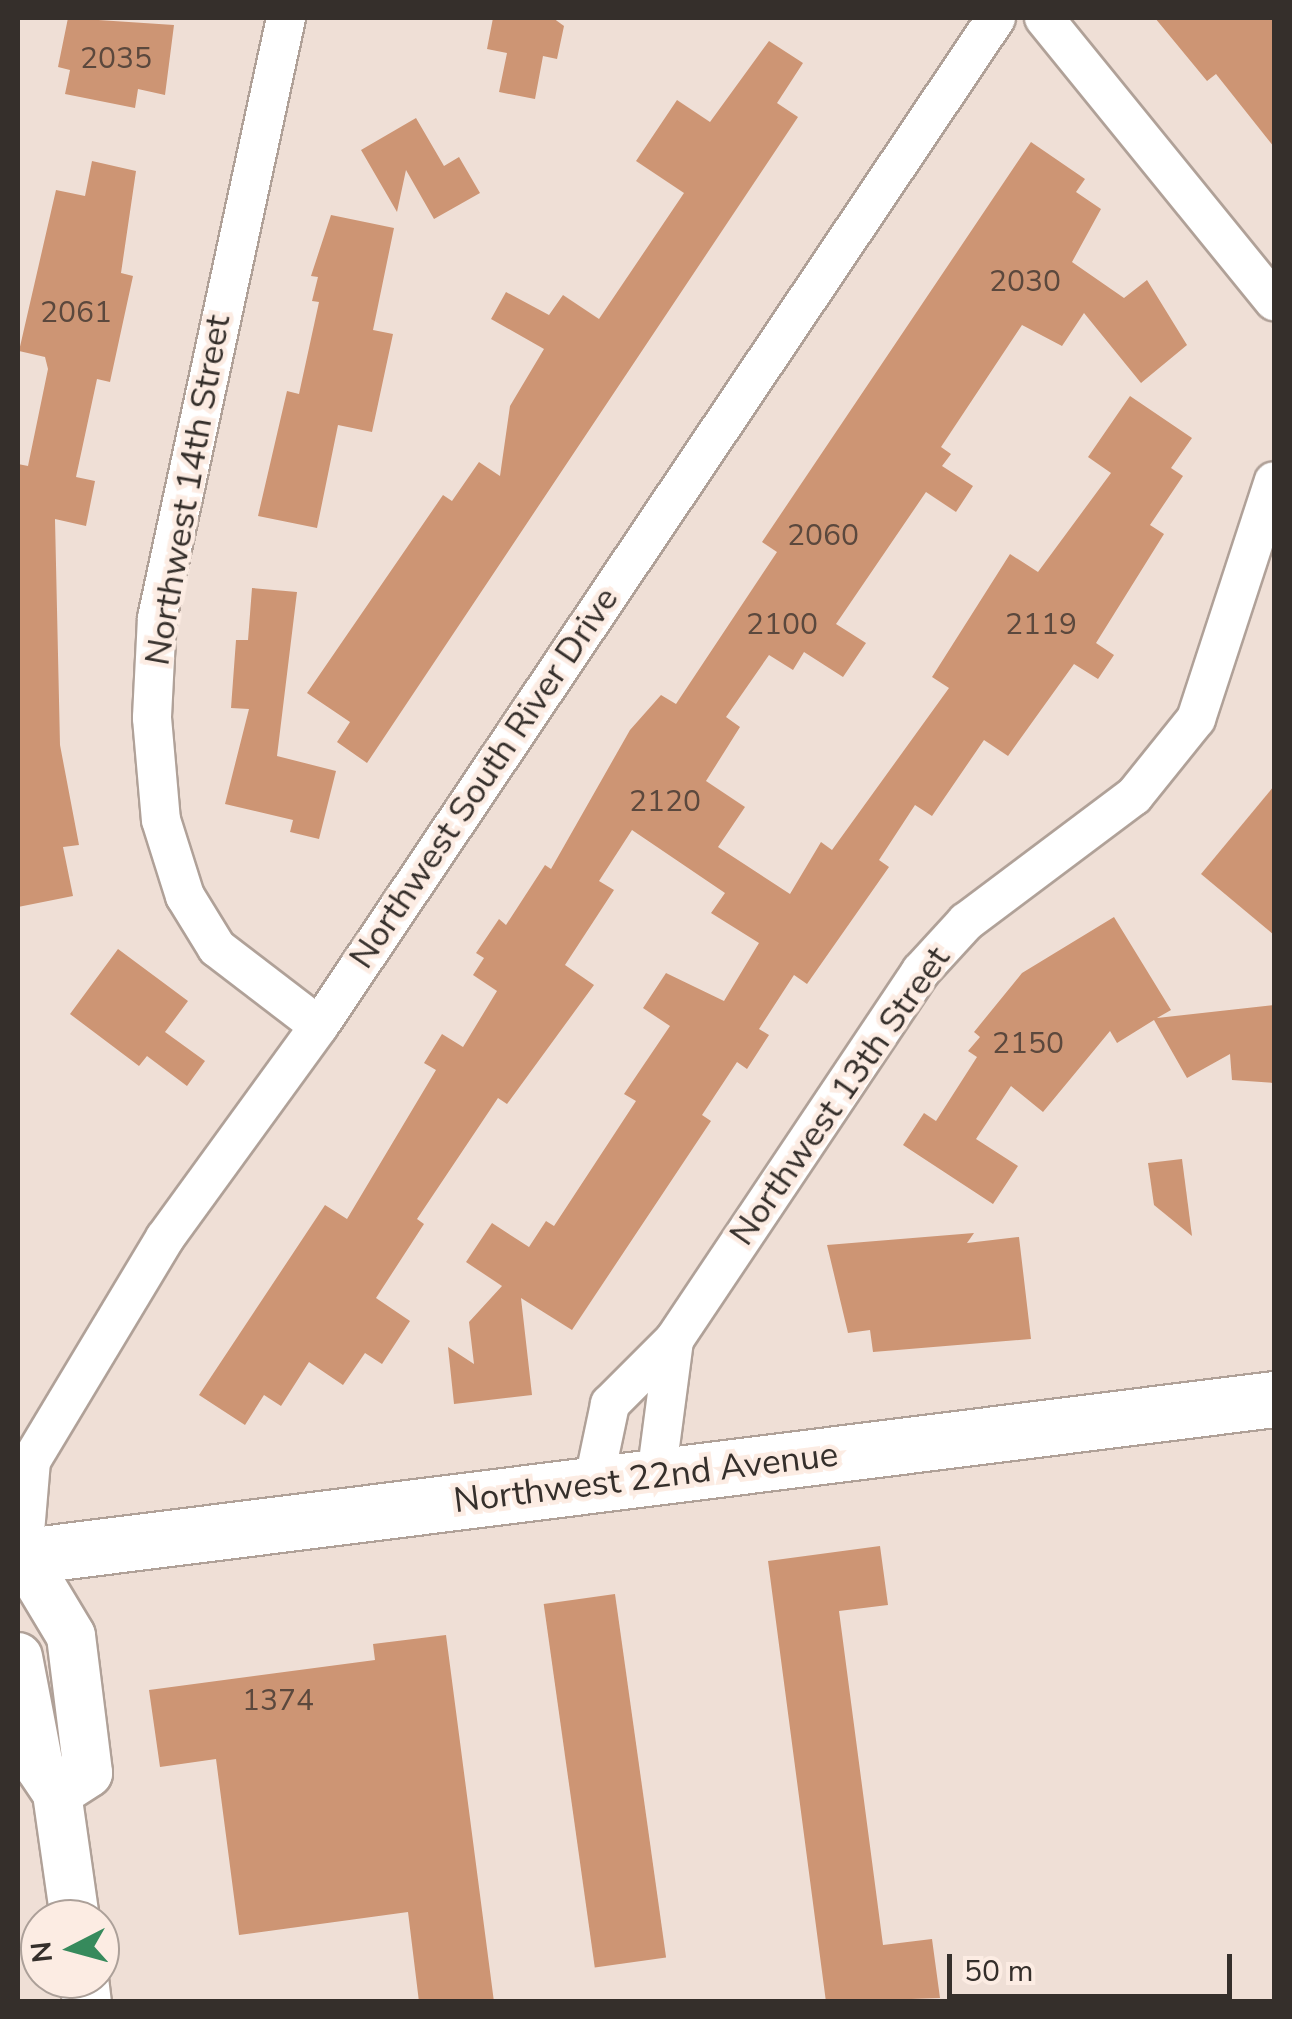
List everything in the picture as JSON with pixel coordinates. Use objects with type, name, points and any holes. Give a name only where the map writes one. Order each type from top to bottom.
[{"type":"main road","name":"Northwest 22nd Avenue","points":[[20,1572],[593,1485],[1274,1399]]},
{"type":"street","name":"Northwest 14th Street","points":[[286,18],[156,618],[152,718],[161,820],[184,896],[217,948],[319,1026]]},
{"type":"street","name":"Northwest South River Drive","points":[[20,1572],[27,1482],[43,1438],[164,1238],[319,1026],[996,18]]},
{"type":"street","points":[[1044,18],[1274,301]]},
{"type":"street","name":"Northwest 13th Street","points":[[593,1485],[610,1404],[674,1340],[940,946],[1134,796],[1173,754],[1196,718],[1274,481]]},
{"type":"street","name":"Northwest 13th Street","points":[[656,1477],[674,1340]]},
{"type":"street","points":[[20,1572],[70,1636],[88,1773],[57,1793]]},
{"type":"street","points":[[18,1657],[39,1766],[57,1793],[72,1899]]},
{"type":"building","points":[[68,18],[174,25],[165,95],[138,89],[135,108],[65,94],[70,70],[58,67]]},
{"type":"building","points":[[493,18],[553,18],[564,26],[557,59],[543,56],[535,99],[499,92],[507,53],[487,49]]},
{"type":"building","points":[[1155,18],[1274,18],[1274,147],[1216,74],[1207,81]]},
{"type":"building","points":[[769,41],[803,63],[777,103],[798,117],[367,763],[337,742],[350,722],[307,693],[443,495],[452,501],[479,462],[500,476],[510,406],[544,349],[491,319],[506,292],[549,315],[563,295],[599,319],[684,193],[636,161],[677,100],[710,122]]},
{"type":"building","points":[[416,118],[444,166],[459,157],[480,193],[434,219],[406,170],[397,212],[361,150]]},
{"type":"building","points":[[1031,142],[1085,179],[1076,192],[1101,209],[1072,262],[1124,298],[1147,280],[1187,345],[1141,383],[1084,313],[1062,346],[1022,325],[941,447],[951,454],[942,466],[973,486],[956,512],[926,492],[836,624],[866,643],[843,677],[804,652],[793,670],[769,655],[726,717],[740,727],[706,781],[745,807],[718,847],[790,894],[821,842],[832,850],[949,688],[932,677],[1010,554],[1038,572],[1111,473],[1088,457],[1130,396],[1192,438],[1171,468],[1183,476],[1150,525],[1164,534],[1096,643],[1114,655],[1098,679],[1074,664],[1008,756],[984,740],[932,816],[915,805],[879,860],[889,867],[807,984],[794,975],[759,1029],[769,1035],[747,1069],[737,1062],[702,1115],[711,1121],[572,1330],[521,1298],[532,1395],[454,1404],[448,1347],[474,1364],[469,1322],[502,1286],[466,1262],[492,1223],[529,1247],[546,1221],[554,1226],[636,1101],[624,1094],[670,1026],[643,1008],[666,973],[724,1001],[759,943],[711,913],[725,893],[632,830],[599,881],[614,890],[565,965],[594,985],[507,1104],[498,1098],[417,1219],[424,1224],[376,1298],[410,1321],[382,1364],[365,1353],[343,1385],[309,1362],[281,1406],[264,1395],[245,1425],[199,1395],[325,1205],[347,1219],[436,1070],[424,1063],[442,1034],[463,1047],[497,991],[473,975],[484,958],[476,953],[499,919],[506,925],[545,865],[551,869],[630,730],[661,695],[676,704],[777,552],[762,542]]},
{"type":"building","points":[[92,161],[136,171],[121,273],[133,276],[110,382],[97,379],[76,477],[95,481],[86,526],[55,519],[60,745],[79,845],[63,847],[73,896],[18,907],[18,464],[28,466],[48,369],[45,357],[19,351],[56,190],[85,196]]},
{"type":"building","points":[[331,215],[394,228],[373,330],[393,334],[372,432],[338,425],[317,528],[258,516],[287,391],[299,394],[319,302],[312,301],[318,277],[311,276]]},
{"type":"building","points":[[252,588],[297,592],[277,756],[336,771],[319,839],[290,832],[293,820],[225,804],[249,709],[231,708],[236,640],[248,640]]},
{"type":"building","points":[[1274,786],[1274,935],[1201,874]]},
{"type":"building","points":[[1114,917],[1171,1010],[1157,1018],[1274,1005],[1274,1083],[1232,1080],[1230,1054],[1187,1078],[1154,1020],[1117,1043],[1110,1031],[1043,1112],[1011,1086],[976,1139],[1018,1166],[993,1204],[903,1145],[924,1113],[936,1121],[977,1057],[968,1051],[980,1037],[974,1032],[1022,973]]},
{"type":"building","points":[[118,949],[188,1001],[165,1032],[205,1061],[187,1086],[147,1056],[139,1066],[70,1014]]},
{"type":"building","points":[[1182,1159],[1192,1236],[1154,1205],[1148,1163]]},
{"type":"building","points":[[974,1233],[967,1243],[1019,1237],[1031,1339],[873,1352],[870,1330],[848,1333],[827,1245]]},
{"type":"building","points":[[880,1546],[888,1605],[839,1611],[883,1945],[932,1939],[940,1998],[826,2002],[768,1561]]},
{"type":"building","points":[[615,1594],[666,1957],[595,1967],[544,1604]]},
{"type":"building","points":[[446,1635],[494,2002],[419,2002],[408,1912],[239,1935],[216,1759],[160,1767],[149,1690],[375,1660],[373,1644]]}]
